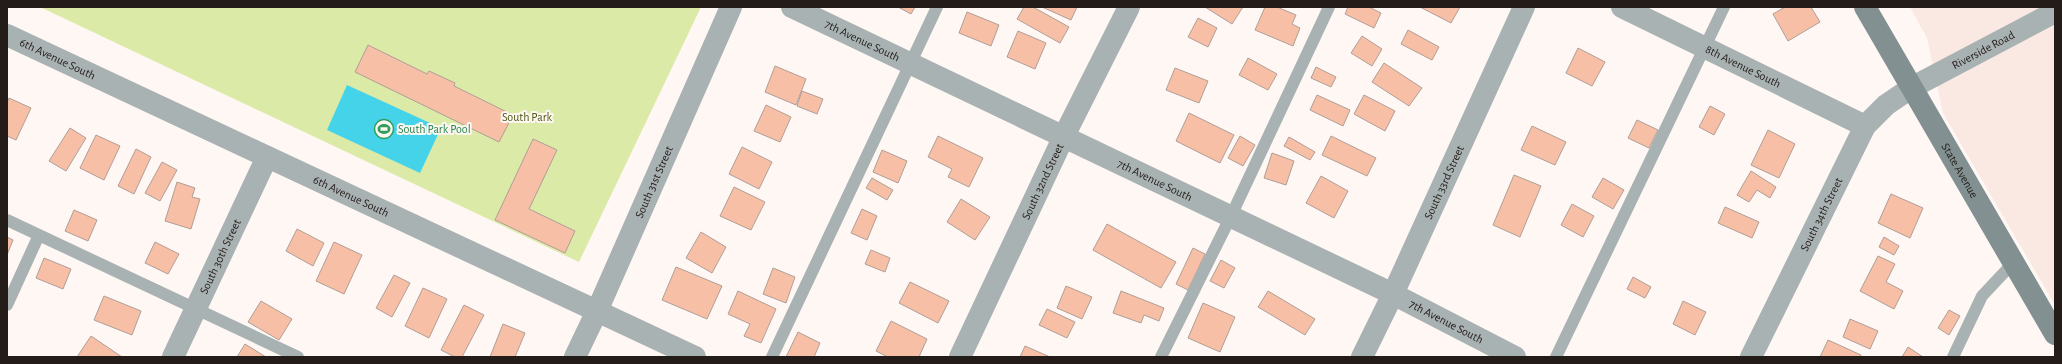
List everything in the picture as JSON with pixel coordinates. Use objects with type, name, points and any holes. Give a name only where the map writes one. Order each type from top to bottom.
[{"type":"main road","name":"State Avenue","points":[[1866,7],[1911,88],[2055,334]]},
{"type":"street","name":"South 31st Street","points":[[575,357],[597,312],[731,7]]},
{"type":"street","name":"7th Avenue South","points":[[792,7],[1393,294],[1515,357]]},
{"type":"street","name":"South 32nd Street","points":[[960,357],[1064,136],[1129,7]]},
{"type":"street","name":"South 33rd Street","points":[[1362,357],[1393,294],[1524,7]]},
{"type":"street","name":"8th Avenue South","points":[[1622,7],[1865,126]]},
{"type":"street","name":"Riverside Road","points":[[1911,88],[2055,12]]},
{"type":"street","name":"6th Avenue South","points":[[7,34],[695,357]]},
{"type":"street","name":"South 34th Street","points":[[1751,357],[1865,126],[1886,105],[1911,88]]},
{"type":"street","name":"South 30th Street","points":[[173,357],[267,157]]},
{"type":"lane","points":[[772,357],[937,7]]},
{"type":"lane","points":[[1161,357],[1231,216],[1329,7]]},
{"type":"lane","points":[[1556,357],[1724,7]]},
{"type":"lane","points":[[7,220],[298,357]]},
{"type":"lane","points":[[7,305],[39,236]]},
{"type":"lane","points":[[1953,357],[1982,296],[2013,263]]},
{"type":"shaded area","points":[[1910,7],[2055,7],[2055,305],[1943,113],[1927,38]]},
{"type":"green space","name":"South Park","points":[[40,7],[701,7],[579,262]]},
{"type":"water","name":"South Park Pool","points":[[347,85],[441,128],[420,173],[327,130]]},
{"type":"building","points":[[898,7],[915,7],[911,14]]},
{"type":"building","points":[[1024,7],[1033,7],[1069,27],[1060,43],[1017,19]]},
{"type":"building","points":[[1042,7],[1077,7],[1071,20]]},
{"type":"building","points":[[1205,7],[1243,7],[1232,24]]},
{"type":"building","points":[[1265,7],[1277,7],[1296,15],[1292,24],[1300,28],[1293,46],[1255,30]]},
{"type":"building","points":[[1348,7],[1369,7],[1381,13],[1374,28],[1345,14]]},
{"type":"building","points":[[1420,7],[1460,7],[1451,23]]},
{"type":"building","points":[[1785,7],[1811,7],[1820,22],[1788,41],[1773,14]]},
{"type":"building","points":[[967,12],[999,25],[991,46],[959,33]]},
{"type":"building","points":[[1198,18],[1217,28],[1208,47],[1188,37]]},
{"type":"building","points":[[1408,30],[1439,47],[1432,60],[1401,44]]},
{"type":"building","points":[[1018,31],[1046,43],[1035,69],[1007,57]]},
{"type":"building","points":[[1362,36],[1382,49],[1372,66],[1351,53]]},
{"type":"building","points":[[368,45],[427,74],[429,71],[455,83],[454,86],[513,115],[499,142],[355,72]]},
{"type":"building","points":[[1578,48],[1605,62],[1592,86],[1566,73]]},
{"type":"building","points":[[1248,58],[1277,74],[1268,90],[1239,75]]},
{"type":"building","points":[[1384,63],[1422,88],[1409,106],[1372,82]]},
{"type":"building","points":[[775,66],[806,79],[796,105],[765,92]]},
{"type":"building","points":[[1316,67],[1336,77],[1331,87],[1311,78]]},
{"type":"building","points":[[1175,68],[1208,81],[1199,103],[1166,90]]},
{"type":"building","points":[[802,91],[823,99],[817,114],[797,106]]},
{"type":"building","points":[[1317,95],[1350,110],[1343,126],[1310,110]]},
{"type":"building","points":[[1364,95],[1395,111],[1385,131],[1354,114]]},
{"type":"building","points":[[9,98],[31,108],[16,140],[7,136],[7,103]]},
{"type":"building","points":[[766,105],[791,117],[780,142],[754,131]]},
{"type":"building","points":[[1710,106],[1725,114],[1714,135],[1699,127]]},
{"type":"building","points":[[1189,113],[1234,135],[1220,163],[1176,141]]},
{"type":"building","points":[[1637,120],[1658,130],[1649,148],[1628,138]]},
{"type":"building","points":[[1532,126],[1566,142],[1555,165],[1521,150]]},
{"type":"building","points":[[70,128],[86,138],[66,171],[49,161]]},
{"type":"building","points":[[1768,130],[1795,144],[1779,178],[1751,165]]},
{"type":"building","points":[[96,135],[120,146],[104,180],[80,168]]},
{"type":"building","points":[[938,136],[983,158],[969,187],[948,177],[952,169],[928,157]]},
{"type":"building","points":[[1240,136],[1255,145],[1243,166],[1228,158]]},
{"type":"building","points":[[1331,136],[1376,158],[1367,176],[1322,155]]},
{"type":"building","points":[[1289,137],[1315,152],[1310,160],[1284,146]]},
{"type":"building","points":[[533,139],[557,150],[529,209],[575,231],[565,253],[495,220]]},
{"type":"building","points":[[742,147],[772,162],[759,189],[729,174]]},
{"type":"building","points":[[136,149],[151,157],[134,194],[118,186]]},
{"type":"building","points":[[882,150],[907,161],[898,183],[873,172]]},
{"type":"building","points":[[1272,153],[1294,161],[1286,185],[1264,178]]},
{"type":"building","points":[[162,162],[177,170],[160,201],[145,193]]},
{"type":"building","points":[[1751,171],[1776,187],[1770,198],[1757,190],[1749,202],[1737,195]]},
{"type":"building","points":[[1514,175],[1541,186],[1520,237],[1493,225]]},
{"type":"building","points":[[1321,176],[1348,191],[1334,218],[1306,203]]},
{"type":"building","points":[[872,178],[893,190],[887,200],[866,188]]},
{"type":"building","points":[[1603,178],[1624,190],[1613,209],[1592,197]]},
{"type":"building","points":[[177,182],[195,188],[192,197],[200,199],[191,229],[165,221]]},
{"type":"building","points":[[734,187],[765,202],[751,230],[720,216]]},
{"type":"building","points":[[1891,194],[1923,208],[1910,238],[1878,223]]},
{"type":"building","points":[[961,199],[990,217],[975,240],[947,222]]},
{"type":"building","points":[[1572,204],[1594,216],[1583,237],[1561,225]]},
{"type":"building","points":[[1725,207],[1759,222],[1752,238],[1718,223]]},
{"type":"building","points":[[862,209],[877,216],[867,240],[851,233]]},
{"type":"building","points":[[74,210],[97,220],[88,241],[65,231]]},
{"type":"building","points":[[1107,224],[1176,262],[1161,288],[1093,250]]},
{"type":"building","points":[[297,229],[324,243],[313,266],[286,251]]},
{"type":"building","points":[[701,232],[726,247],[712,273],[686,258]]},
{"type":"building","points":[[7,237],[13,240],[7,255]]},
{"type":"building","points":[[1884,237],[1899,246],[1894,255],[1879,247]]},
{"type":"building","points":[[155,242],[179,254],[168,274],[145,263]]},
{"type":"building","points":[[334,242],[362,255],[344,294],[316,281]]},
{"type":"building","points":[[1193,248],[1205,254],[1188,290],[1176,284]]},
{"type":"building","points":[[871,250],[890,258],[885,272],[865,264]]},
{"type":"building","points":[[1878,256],[1895,264],[1886,282],[1903,291],[1894,309],[1860,291]]},
{"type":"building","points":[[44,258],[71,269],[63,289],[36,278]]},
{"type":"building","points":[[1221,260],[1235,268],[1224,288],[1210,281]]},
{"type":"building","points":[[676,267],[722,286],[707,319],[662,300]]},
{"type":"building","points":[[773,268],[795,277],[786,303],[763,294]]},
{"type":"building","points":[[394,275],[410,283],[392,317],[376,308]]},
{"type":"building","points":[[1633,277],[1651,287],[1645,298],[1627,289]]},
{"type":"building","points":[[910,282],[949,301],[938,323],[899,303]]},
{"type":"building","points":[[1066,286],[1092,297],[1082,319],[1057,308]]},
{"type":"building","points":[[423,288],[447,299],[429,338],[405,326]]},
{"type":"building","points":[[738,291],[776,309],[761,343],[744,336],[750,324],[728,314]]},
{"type":"building","points":[[1121,291],[1164,308],[1159,321],[1144,315],[1141,323],[1113,313]]},
{"type":"building","points":[[1268,291],[1315,319],[1305,335],[1258,307]]},
{"type":"building","points":[[104,296],[141,311],[132,335],[94,320]]},
{"type":"building","points":[[261,301],[292,319],[279,340],[248,322]]},
{"type":"building","points":[[1683,301],[1706,312],[1695,335],[1673,324]]},
{"type":"building","points":[[1203,303],[1235,317],[1220,352],[1188,338]]},
{"type":"building","points":[[464,305],[484,315],[462,357],[455,357],[441,350]]},
{"type":"building","points":[[1047,309],[1075,322],[1067,338],[1039,325]]},
{"type":"building","points":[[1949,310],[1960,316],[1949,335],[1938,328]]},
{"type":"building","points":[[1850,319],[1878,331],[1870,349],[1843,337]]},
{"type":"building","points":[[891,321],[927,339],[919,357],[888,357],[876,351]]},
{"type":"building","points":[[503,324],[525,333],[515,357],[490,357]]},
{"type":"building","points":[[798,332],[820,343],[814,357],[786,357]]},
{"type":"building","points":[[91,336],[122,357],[77,357]]},
{"type":"building","points":[[1828,340],[1861,355],[1860,357],[1820,357]]},
{"type":"building","points":[[245,344],[266,357],[237,357]]},
{"type":"building","points":[[1025,346],[1050,357],[1020,357]]},
{"type":"building","points":[[1908,347],[1923,357],[1902,357]]},
{"type":"place","name":"South Park Pool","points":[[384,129]]}]
